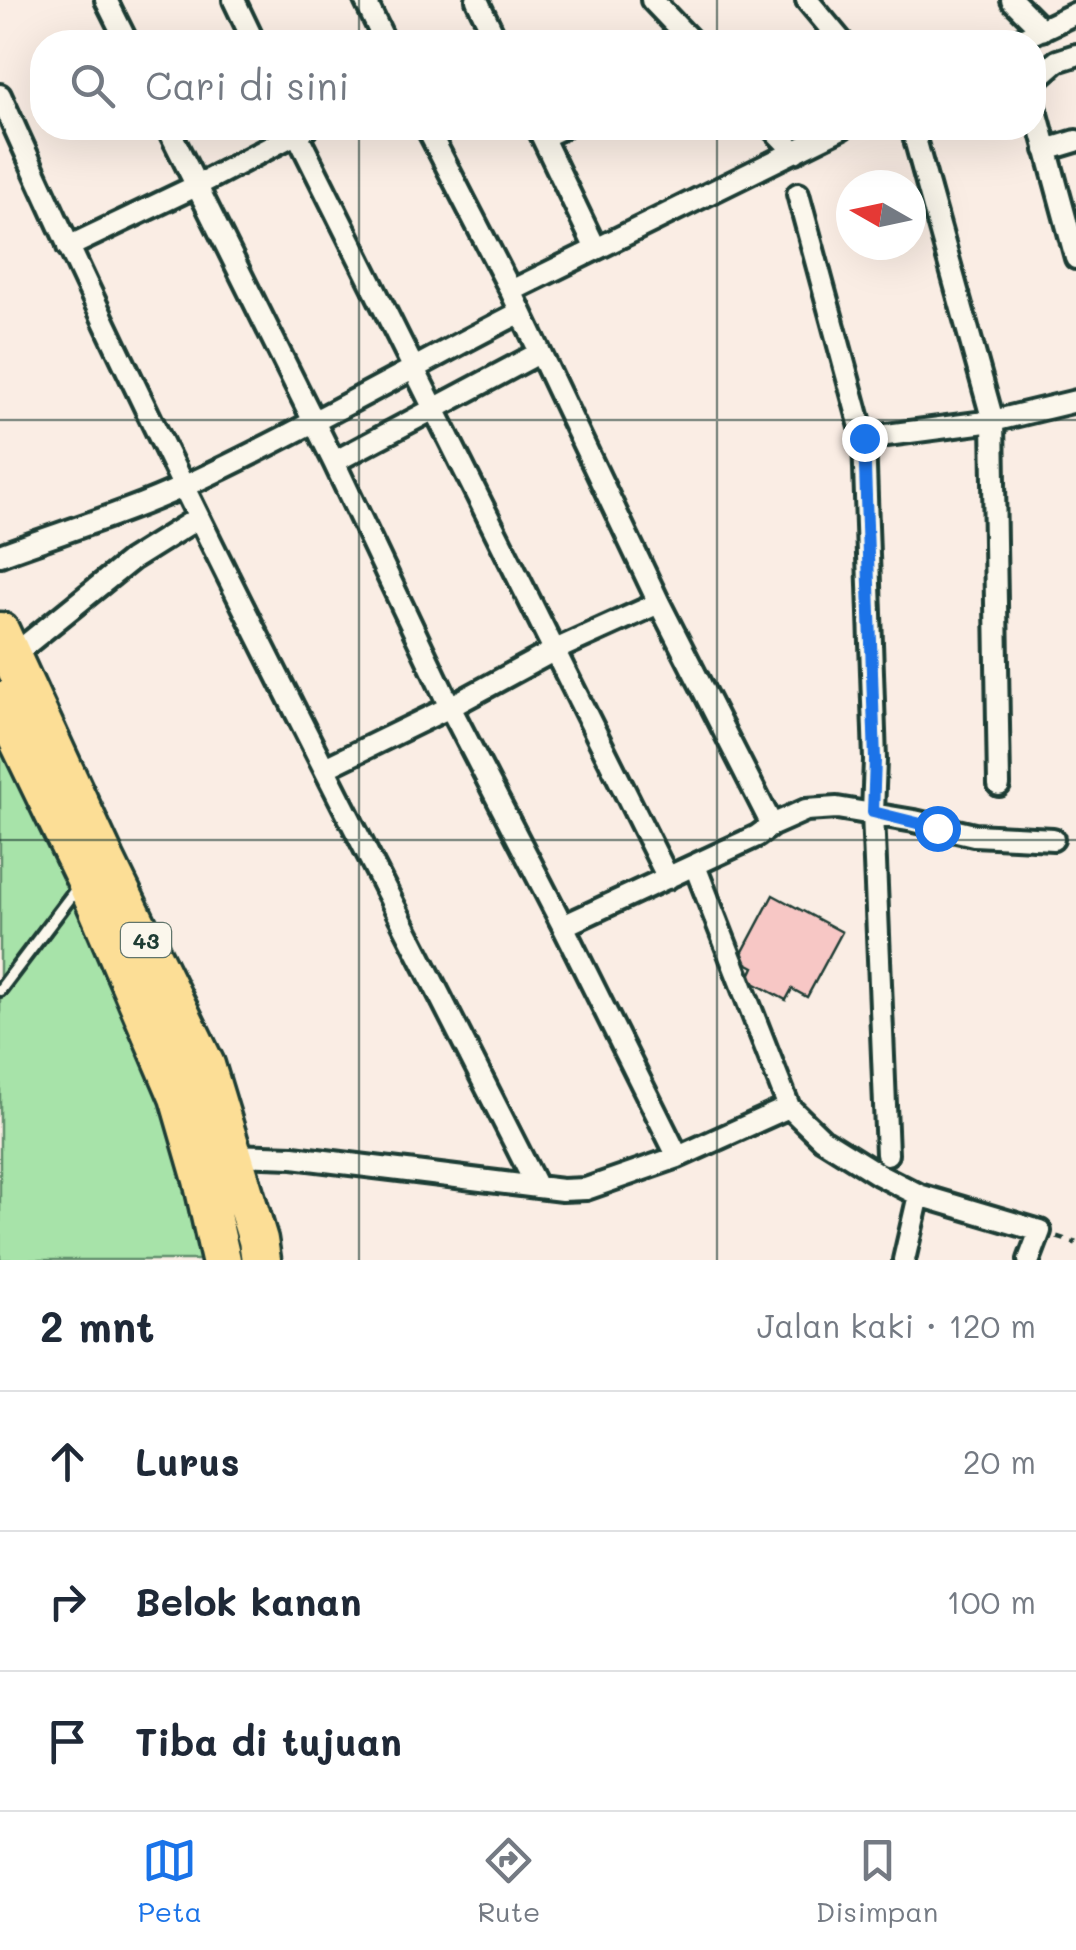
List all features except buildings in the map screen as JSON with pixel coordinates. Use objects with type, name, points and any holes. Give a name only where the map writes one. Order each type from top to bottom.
[{"type":"highway","name":"43","points":[[5,644],[205,1065],[261,1260]]},
{"type":"highway","name":"43","points":[[0,701],[86,876],[179,1097],[222,1260]]},
{"type":"street","points":[[106,0],[121,30]]},
{"type":"street","points":[[234,0],[248,30]]},
{"type":"street","points":[[366,0],[380,30]]},
{"type":"street","points":[[477,0],[491,30]]},
{"type":"street","points":[[652,0],[681,30]]},
{"type":"street","points":[[807,0],[832,30]]},
{"type":"street","points":[[1012,0],[1042,30],[1076,14]]},
{"type":"street","points":[[1046,70],[1058,60],[1076,55]]},
{"type":"street","points":[[0,95],[198,518],[537,1187]]},
{"type":"street","points":[[174,140],[334,462],[450,707],[678,1157]]},
{"type":"street","points":[[68,247],[196,186],[280,140]]},
{"type":"street","points":[[305,140],[668,878]]},
{"type":"street","points":[[434,140],[511,291],[659,603],[772,825]]},
{"type":"street","points":[[544,140],[596,249]]},
{"type":"street","points":[[784,140],[795,152]]},
{"type":"street","points":[[511,291],[818,140]]},
{"type":"street","points":[[915,140],[993,422],[999,785]]},
{"type":"street","points":[[1043,140],[1074,243]]},
{"type":"street","points":[[1046,150],[1076,142]]},
{"type":"street","points":[[798,194],[864,438],[875,760],[873,812],[887,1154]]},
{"type":"street","points":[[0,555],[183,486],[313,423],[521,312]]},
{"type":"street","points":[[334,462],[540,353]]},
{"type":"street","points":[[864,438],[993,422],[1076,401]]},
{"type":"street","points":[[5,644],[198,518]]},
{"type":"street","points":[[326,768],[555,650],[659,603]]},
{"type":"street","points":[[563,926],[806,810],[873,812],[974,835],[1053,839]]},
{"type":"street","points":[[695,866],[790,1108],[822,1139],[918,1195],[1040,1231],[1029,1260]]},
{"type":"street","points":[[233,1154],[562,1190],[586,1189],[678,1157],[790,1108]]},
{"type":"street","points":[[904,1260],[918,1195]]},
{"type":"lane","points":[[0,990],[86,876]]},
{"type":"green space","points":[[0,680],[81,847],[234,1260],[0,1260]]},
{"type":"route","points":[[864,438],[875,760],[873,812],[937,828]]}]
